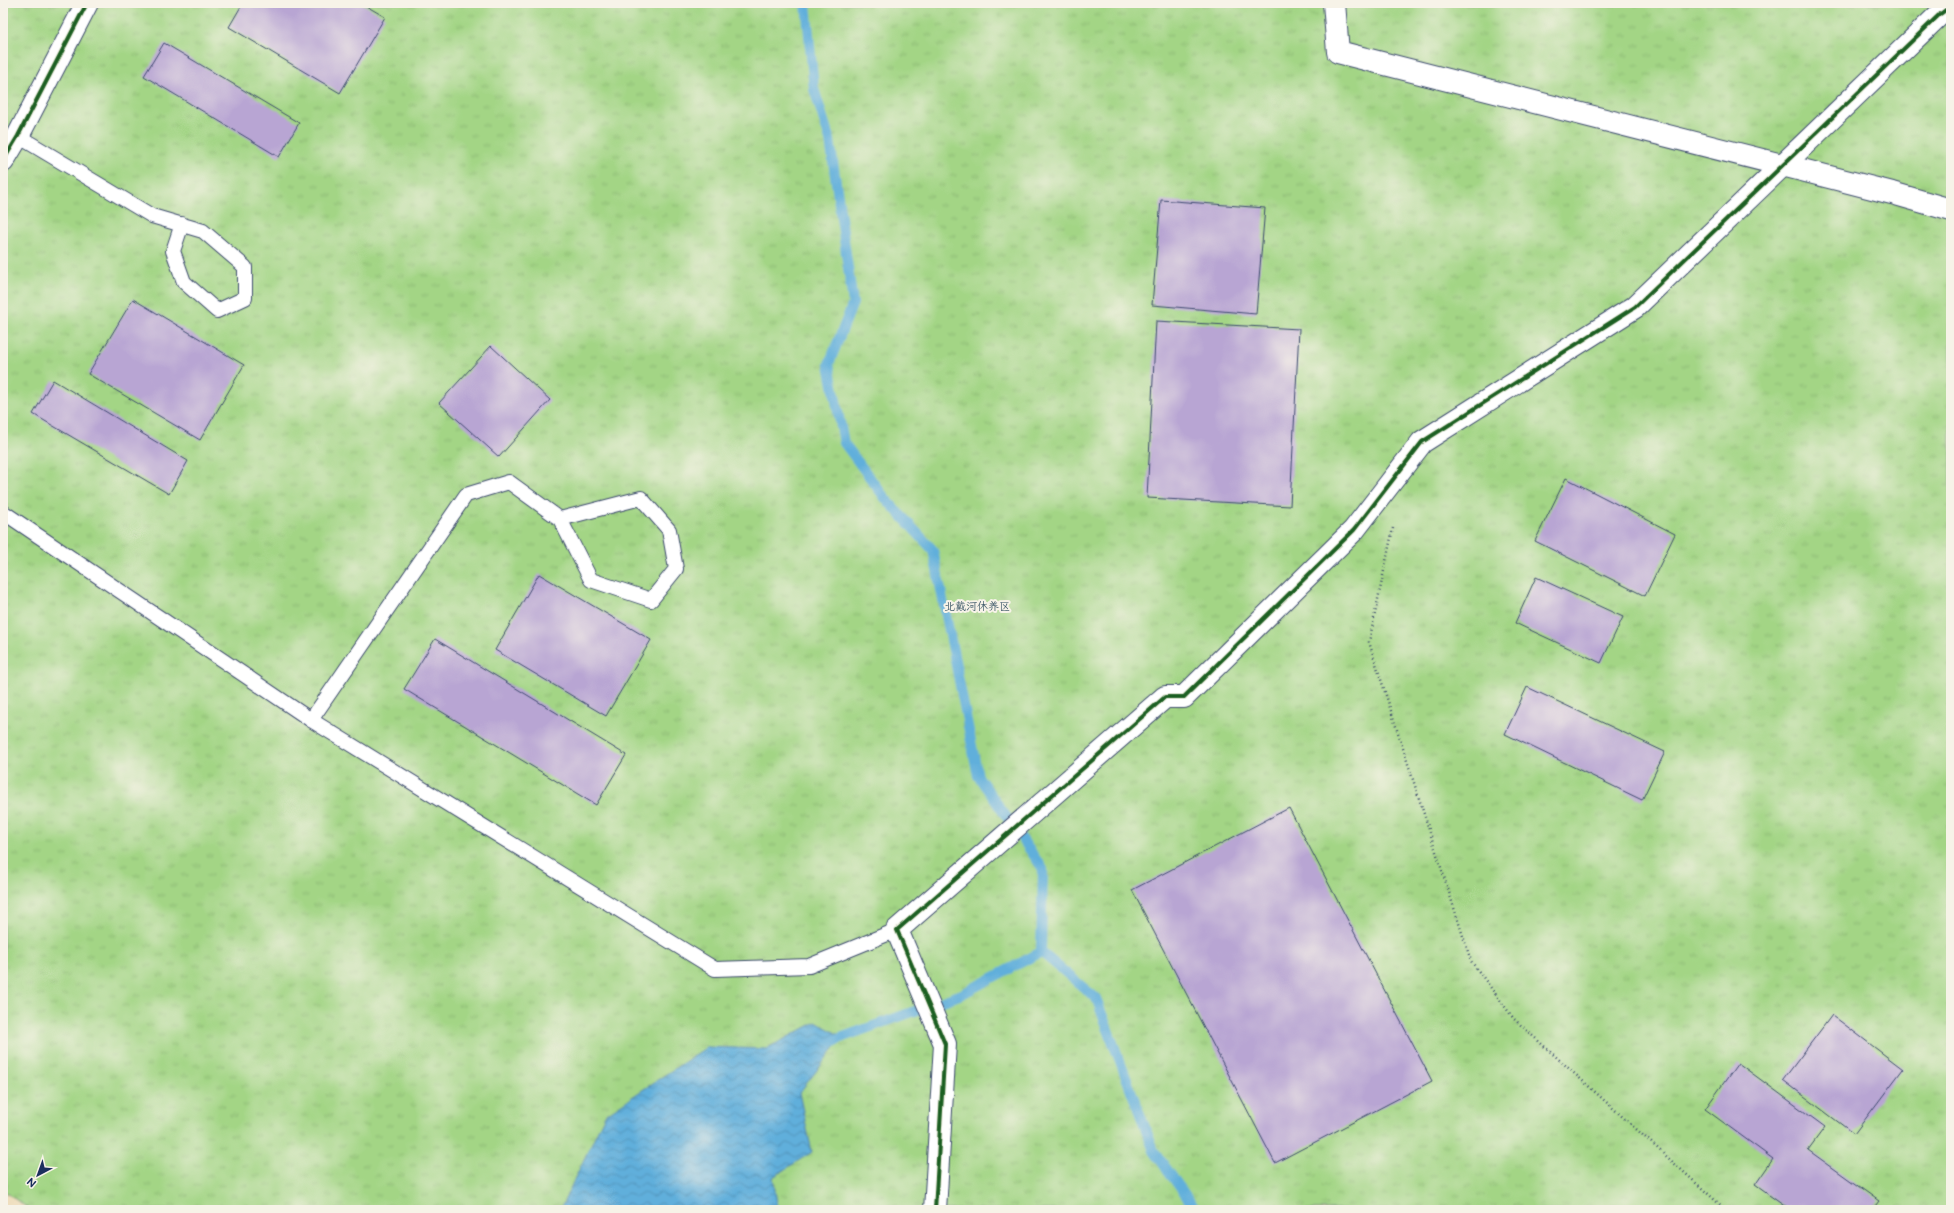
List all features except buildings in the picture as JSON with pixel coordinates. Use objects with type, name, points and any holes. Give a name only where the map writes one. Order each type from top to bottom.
[{"type":"street","points":[[3,161],[18,136],[87,3]]},
{"type":"street","points":[[1334,3],[1338,52],[1892,193],[1951,210]]},
{"type":"street","points":[[935,1210],[945,1044],[897,930],[1165,697],[1184,696],[1354,530],[1422,442],[1635,307],[1939,15],[1951,6]]},
{"type":"lane","points":[[18,136],[152,216],[182,224],[203,231],[245,267],[245,298],[217,311],[184,282],[173,251],[182,224]]},
{"type":"lane","points":[[311,720],[466,495],[509,482],[560,520],[591,580],[651,600],[676,569],[669,530],[641,498],[560,520]]},
{"type":"lane","points":[[3,512],[311,720],[715,969],[809,966],[897,930]]},
{"type":"path","points":[[1394,526],[1369,642],[1471,961],[1514,1019],[1726,1210]]},
{"type":"green space","name":"北戴河休养区","points":[[3,3],[1951,3],[1951,1210],[30,1210],[3,1190]]},
{"type":"water","points":[[816,1022],[843,1037],[799,1093],[812,1152],[773,1177],[778,1210],[560,1210],[605,1115],[707,1047],[766,1049]]},
{"type":"waterway","points":[[806,3],[814,89],[830,140],[853,303],[829,364],[844,443],[885,498],[933,550],[978,776],[1043,869],[1041,952],[1096,998],[1154,1151],[1196,1210]]},
{"type":"waterway","points":[[832,1043],[843,1037],[962,994],[1041,952]]},
{"type":"cycle path","points":[[3,161],[18,136],[87,3]]},
{"type":"cycle path","points":[[935,1210],[945,1044],[897,930],[1165,697],[1184,697],[1354,530],[1422,442],[1635,307],[1939,15],[1951,6]]}]
